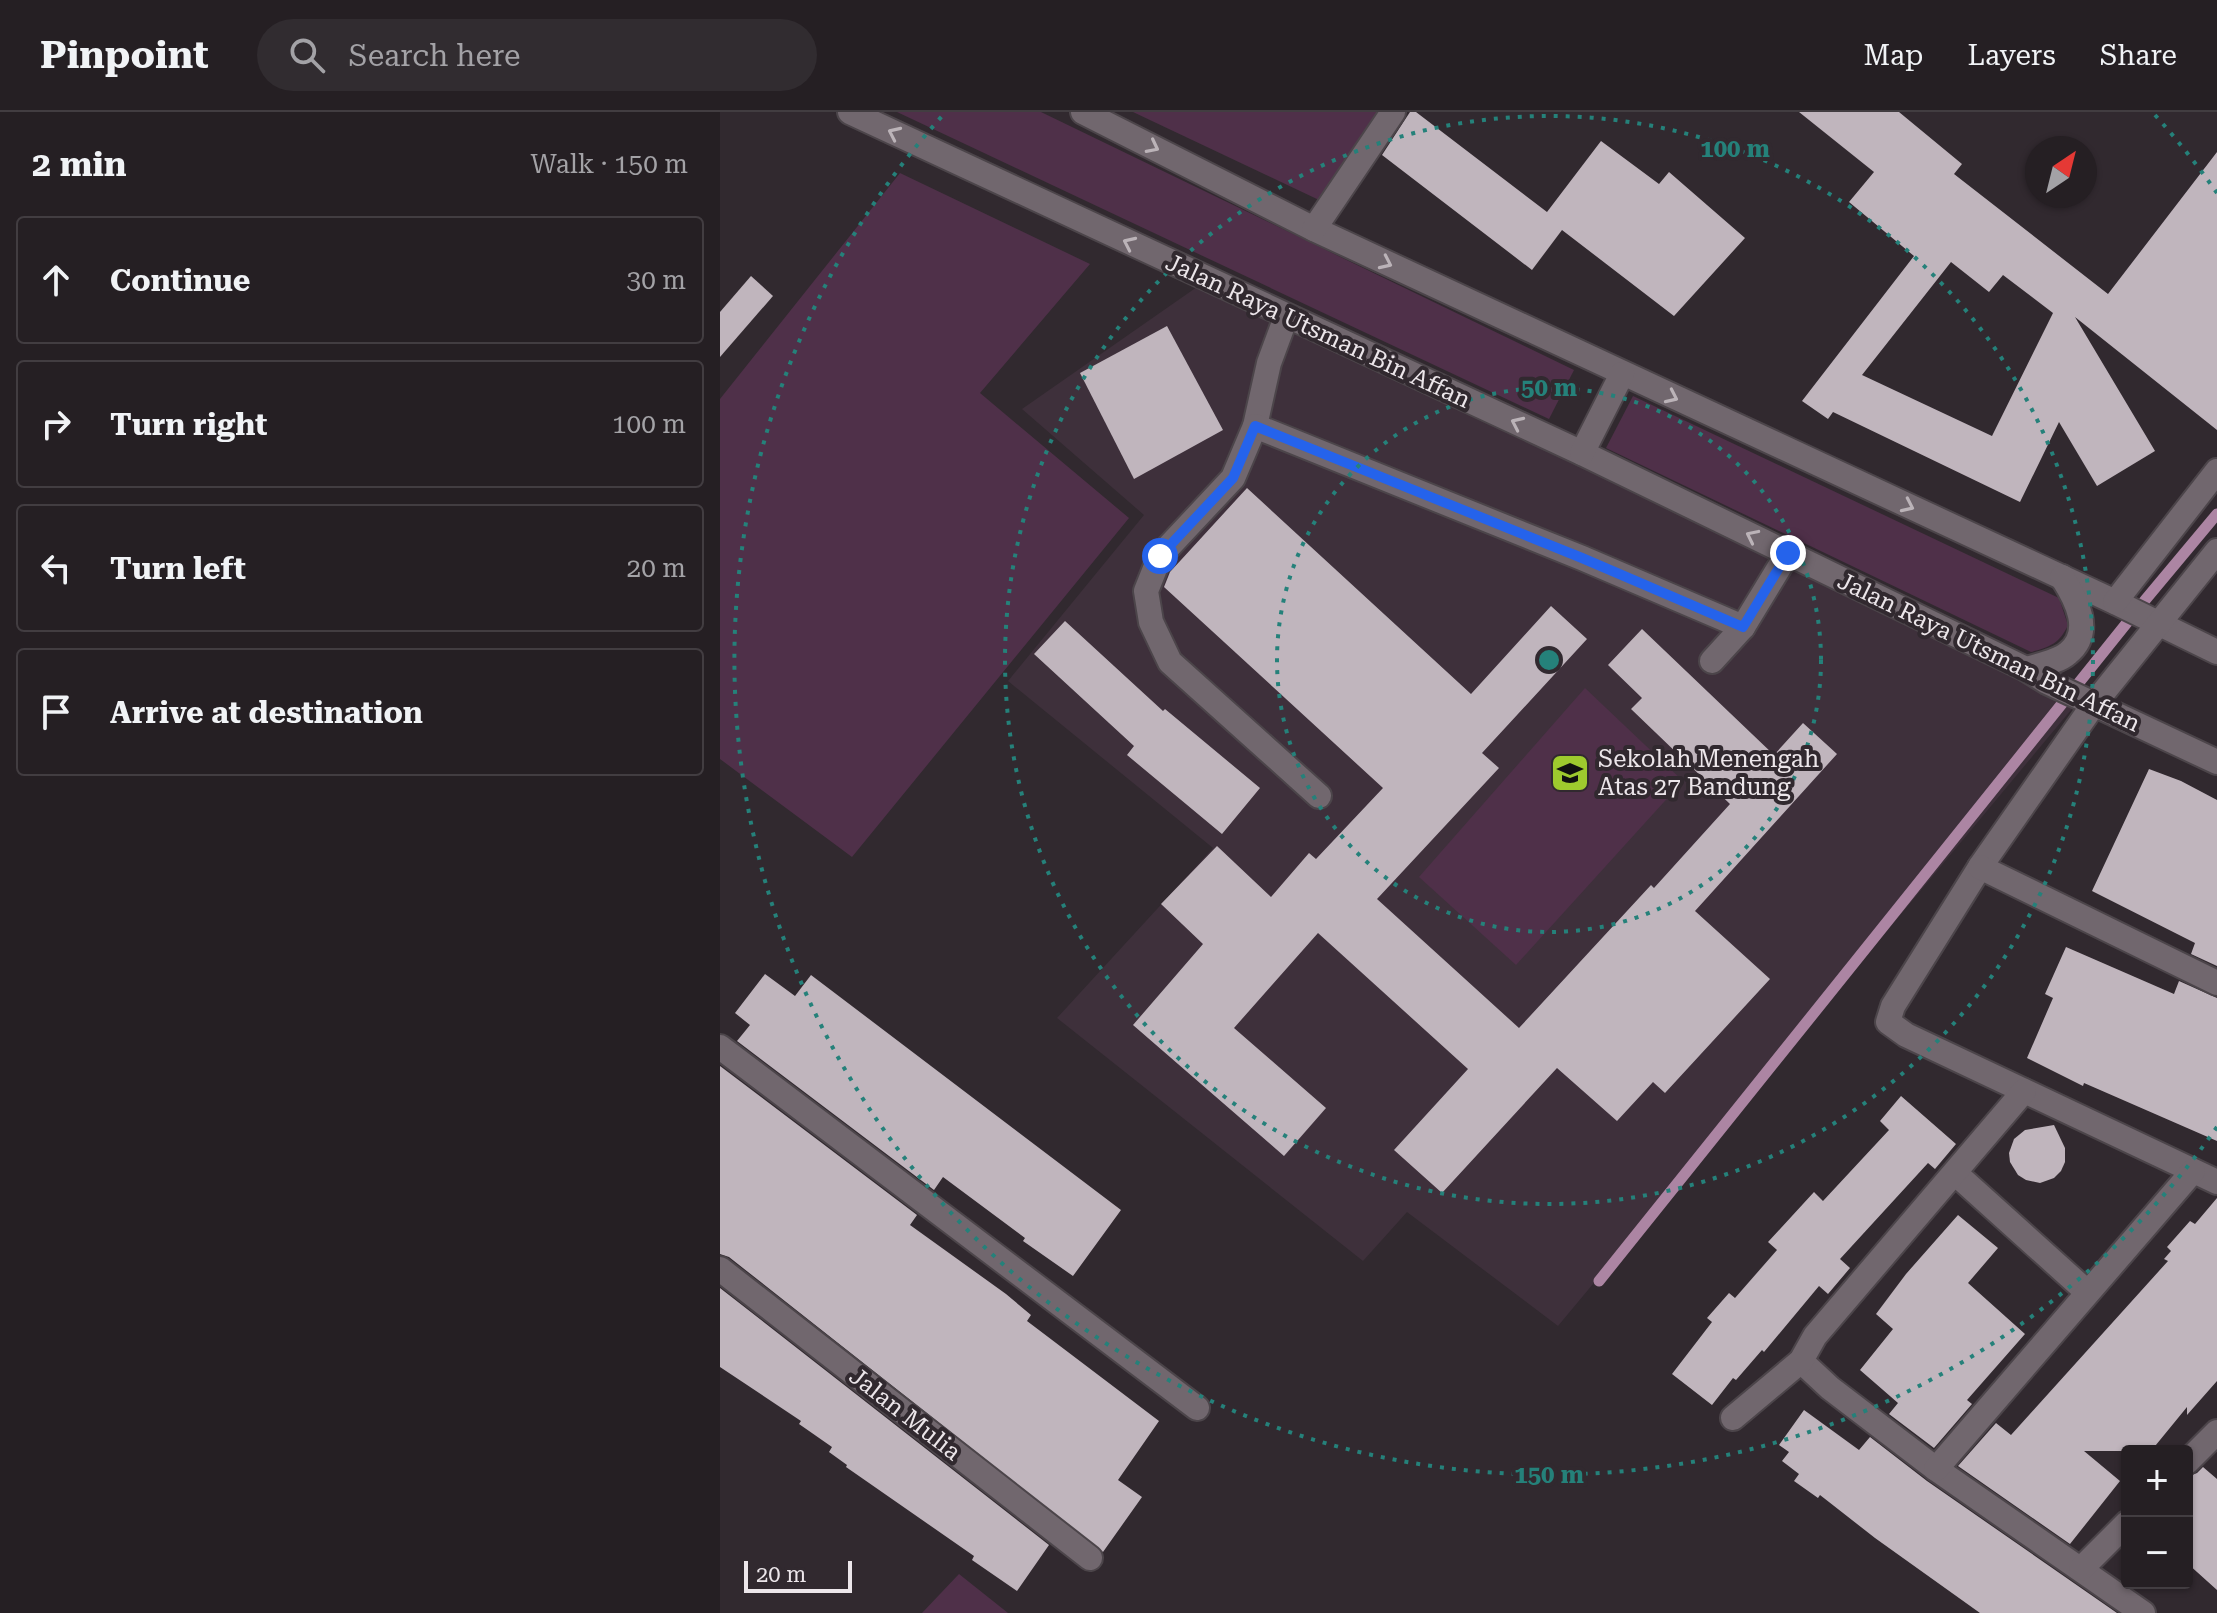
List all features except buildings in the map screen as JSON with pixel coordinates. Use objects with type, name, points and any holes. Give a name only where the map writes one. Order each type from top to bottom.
[{"type":"street","name":"Jalan Raya Utsman Bin Affan","points":[[850,112],[1284,322],[1582,453],[2047,682],[2217,762]]},
{"type":"street","points":[[1083,112],[1314,229],[2217,652]]},
{"type":"street","points":[[1314,229],[1393,112]]},
{"type":"street","points":[[1284,322],[1269,363],[1255,426],[1233,478],[1160,556],[1146,591],[1151,622],[1170,662],[1319,796]]},
{"type":"street","points":[[1582,453],[1622,374]]},
{"type":"street","points":[[1255,426],[1582,558],[1743,627]]},
{"type":"street","points":[[2217,471],[2134,611],[2088,701],[1893,1006],[1888,1022],[1906,1035],[2217,1182]]},
{"type":"street","points":[[2134,611],[2217,551]]},
{"type":"street","points":[[1712,661],[1743,627],[1788,553]]},
{"type":"street","points":[[2026,669],[2069,653],[2079,636],[2082,621],[2076,599],[2062,577]]},
{"type":"street","points":[[1980,867],[2217,983]]},
{"type":"street","points":[[720,1047],[1197,1408]]},
{"type":"street","points":[[1733,1418],[1801,1361],[1815,1336],[2024,1091]]},
{"type":"street","points":[[1936,1469],[2193,1171]]},
{"type":"street","points":[[1955,1173],[2087,1292]]},
{"type":"street","name":"Jalan Mulia","points":[[720,1269],[1090,1558]]},
{"type":"street","points":[[1801,1361],[1830,1388],[1936,1469],[2143,1613]]},
{"type":"street","points":[[2193,1456],[2217,1432]]},
{"type":"street","points":[[2081,1569],[2121,1529]]},
{"type":"shaded area","points":[[897,112],[1041,112],[1574,370],[1549,419]]},
{"type":"shaded area","points":[[1133,112],[1380,112],[1319,200]]},
{"type":"shaded area","points":[[900,173],[1090,264],[980,393],[1129,518],[852,857],[720,759],[720,399]]},
{"type":"shaded area","name":"Sekolah Menengah Atas 27 Bandung","points":[[1207,280],[2081,698],[1558,1326],[1407,1212],[1363,1261],[1057,1018],[1213,848],[1008,681],[1144,515],[1022,409]]},
{"type":"shaded area","points":[[1633,396],[2059,598],[2068,625],[2065,631],[2054,643],[2031,652],[1606,448]]},
{"type":"shaded area","points":[[1585,688],[1683,781],[1516,965],[1419,877]]},
{"type":"shaded area","points":[[959,1574],[1008,1613],[922,1613]]},
{"type":"waterway","points":[[1599,1281],[2217,514]]},
{"type":"place","name":"Sekolah Menengah Atas 27 Bandung","points":[[1570,773]]},
{"type":"route","points":[[1160,556],[1233,478],[1255,426],[1582,558],[1743,627],[1788,553]]}]
